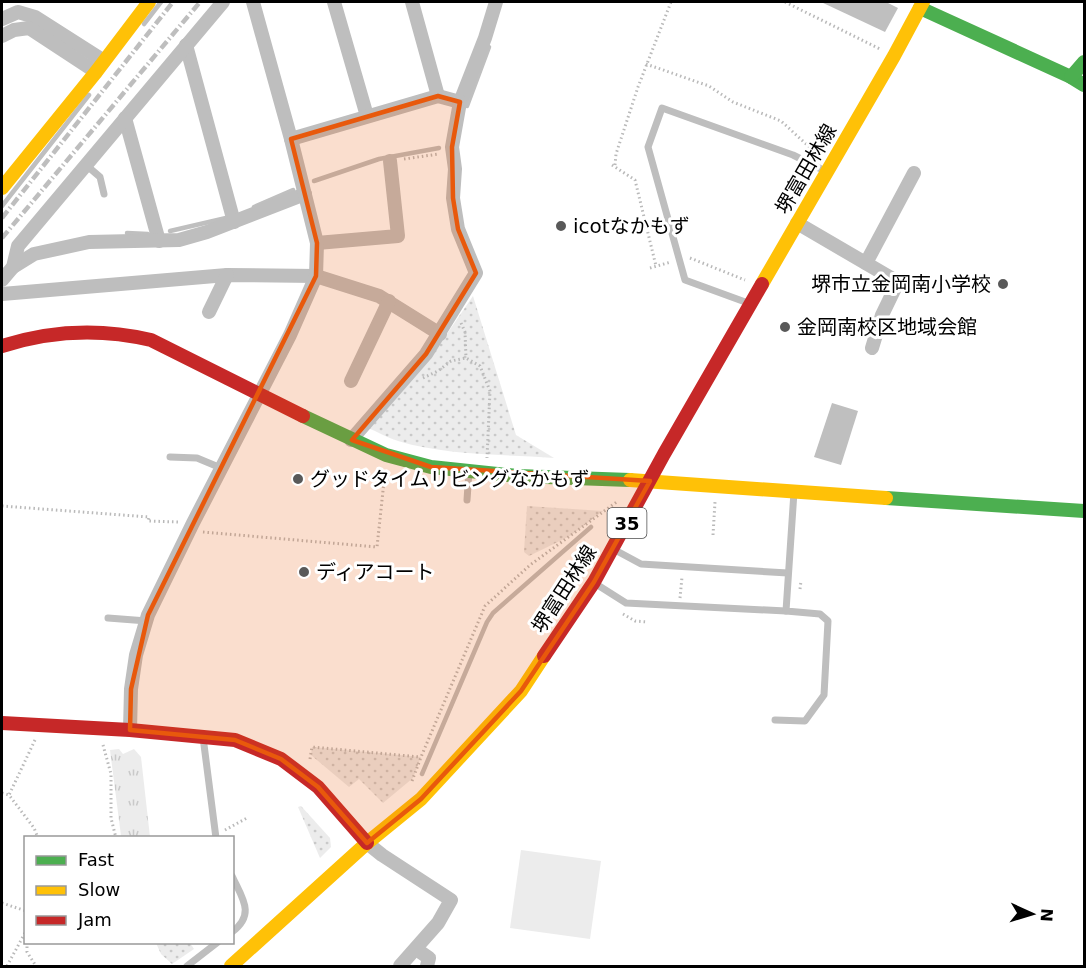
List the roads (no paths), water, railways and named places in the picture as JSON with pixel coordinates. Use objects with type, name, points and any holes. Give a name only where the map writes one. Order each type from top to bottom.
[{"type":"street","points":[[2,188],[149,2]]},
{"type":"street","points":[[13,267],[18,246],[223,2]]},
{"type":"street","points":[[130,730],[131,689],[136,655],[147,621],[197,527],[221,468],[290,335],[316,276],[317,243],[253,2]]},
{"type":"street","points":[[334,2],[367,116]]},
{"type":"street","points":[[412,2],[438,96]]},
{"type":"street","points":[[351,440],[426,354],[476,273],[458,230],[453,198],[455,169],[453,152],[460,102],[485,38],[496,2]]},
{"type":"street","points":[[922,5],[1084,85]]},
{"type":"street","name":"堺富田林線","points":[[231,966],[367,843],[421,799],[520,691],[594,582],[922,5]]},
{"type":"street","points":[[2,19],[18,12],[36,17],[100,66]]},
{"type":"street","points":[[2,36],[14,30],[28,28],[100,66]]},
{"type":"street","points":[[186,45],[234,222]]},
{"type":"street","points":[[1071,77],[1084,62]]},
{"type":"street","points":[[291,139],[438,96],[460,102]]},
{"type":"street","points":[[125,118],[159,242]]},
{"type":"street","points":[[317,243],[398,236],[390,161]]},
{"type":"street","points":[[866,262],[914,173]]},
{"type":"street","points":[[2,280],[13,267],[34,254],[89,242],[179,240],[234,222],[305,194]]},
{"type":"street","points":[[797,223],[898,282],[882,315],[872,348]]},
{"type":"street","points":[[2,294],[227,275],[316,276],[388,301],[440,334]]},
{"type":"street","points":[[209,312],[227,275]]},
{"type":"street","points":[[351,381],[388,301]]},
{"type":"street","points":[[2,346],[28,337],[68,331],[126,333],[151,340],[351,440],[386,455],[431,468],[518,476],[650,481],[1084,511]]},
{"type":"street","points":[[2,723],[130,730],[235,740],[281,759],[318,787],[367,843],[451,900],[438,923],[399,966]]},
{"type":"street","points":[[416,949],[429,958],[427,966]]},
{"type":"lane","points":[[751,304],[685,280],[648,147],[662,108],[793,155],[827,172]]},
{"type":"lane","points":[[86,165],[100,177],[104,194]]},
{"type":"lane","points":[[170,457],[197,458],[221,468]]},
{"type":"lane","points":[[467,500],[469,471]]},
{"type":"lane","points":[[786,611],[794,492]]},
{"type":"lane","points":[[613,549],[641,564],[788,573]]},
{"type":"lane","points":[[594,582],[626,603],[820,614],[828,621],[824,695],[805,721],[775,720]]},
{"type":"lane","points":[[108,618],[147,621]]},
{"type":"lane","points":[[203,737],[216,836]]},
{"type":"lane","points":[[234,880],[247,909],[243,924],[234,931]]},
{"type":"lane","points":[[187,966],[215,944]]},
{"type":"waterway","points":[[144,24],[161,2]]},
{"type":"waterway","points":[[467,106],[489,47]]},
{"type":"waterway","points":[[2,206],[89,95]]},
{"type":"waterway","points":[[314,181],[379,159],[439,148]]},
{"type":"waterway","points":[[254,207],[293,190]]},
{"type":"waterway","points":[[170,231],[226,218]]},
{"type":"waterway","points":[[127,233],[148,234]]},
{"type":"waterway","points":[[422,774],[487,622],[493,613],[591,527]]},
{"type":"railway","points":[[2,218],[173,2]]},
{"type":"railway","points":[[2,238],[200,2]]},
{"type":"place","name":"icotなかもず","points":[[561,226]]},
{"type":"place","name":"堺市立金岡南小学校","points":[[1003,284]]},
{"type":"place","name":"金岡南校区地域会館","points":[[785,327]]},
{"type":"place","name":"グッドタイムリビングなかもず","points":[[298,479]]},
{"type":"place","name":"ディアコート","points":[[304,572]]}]
